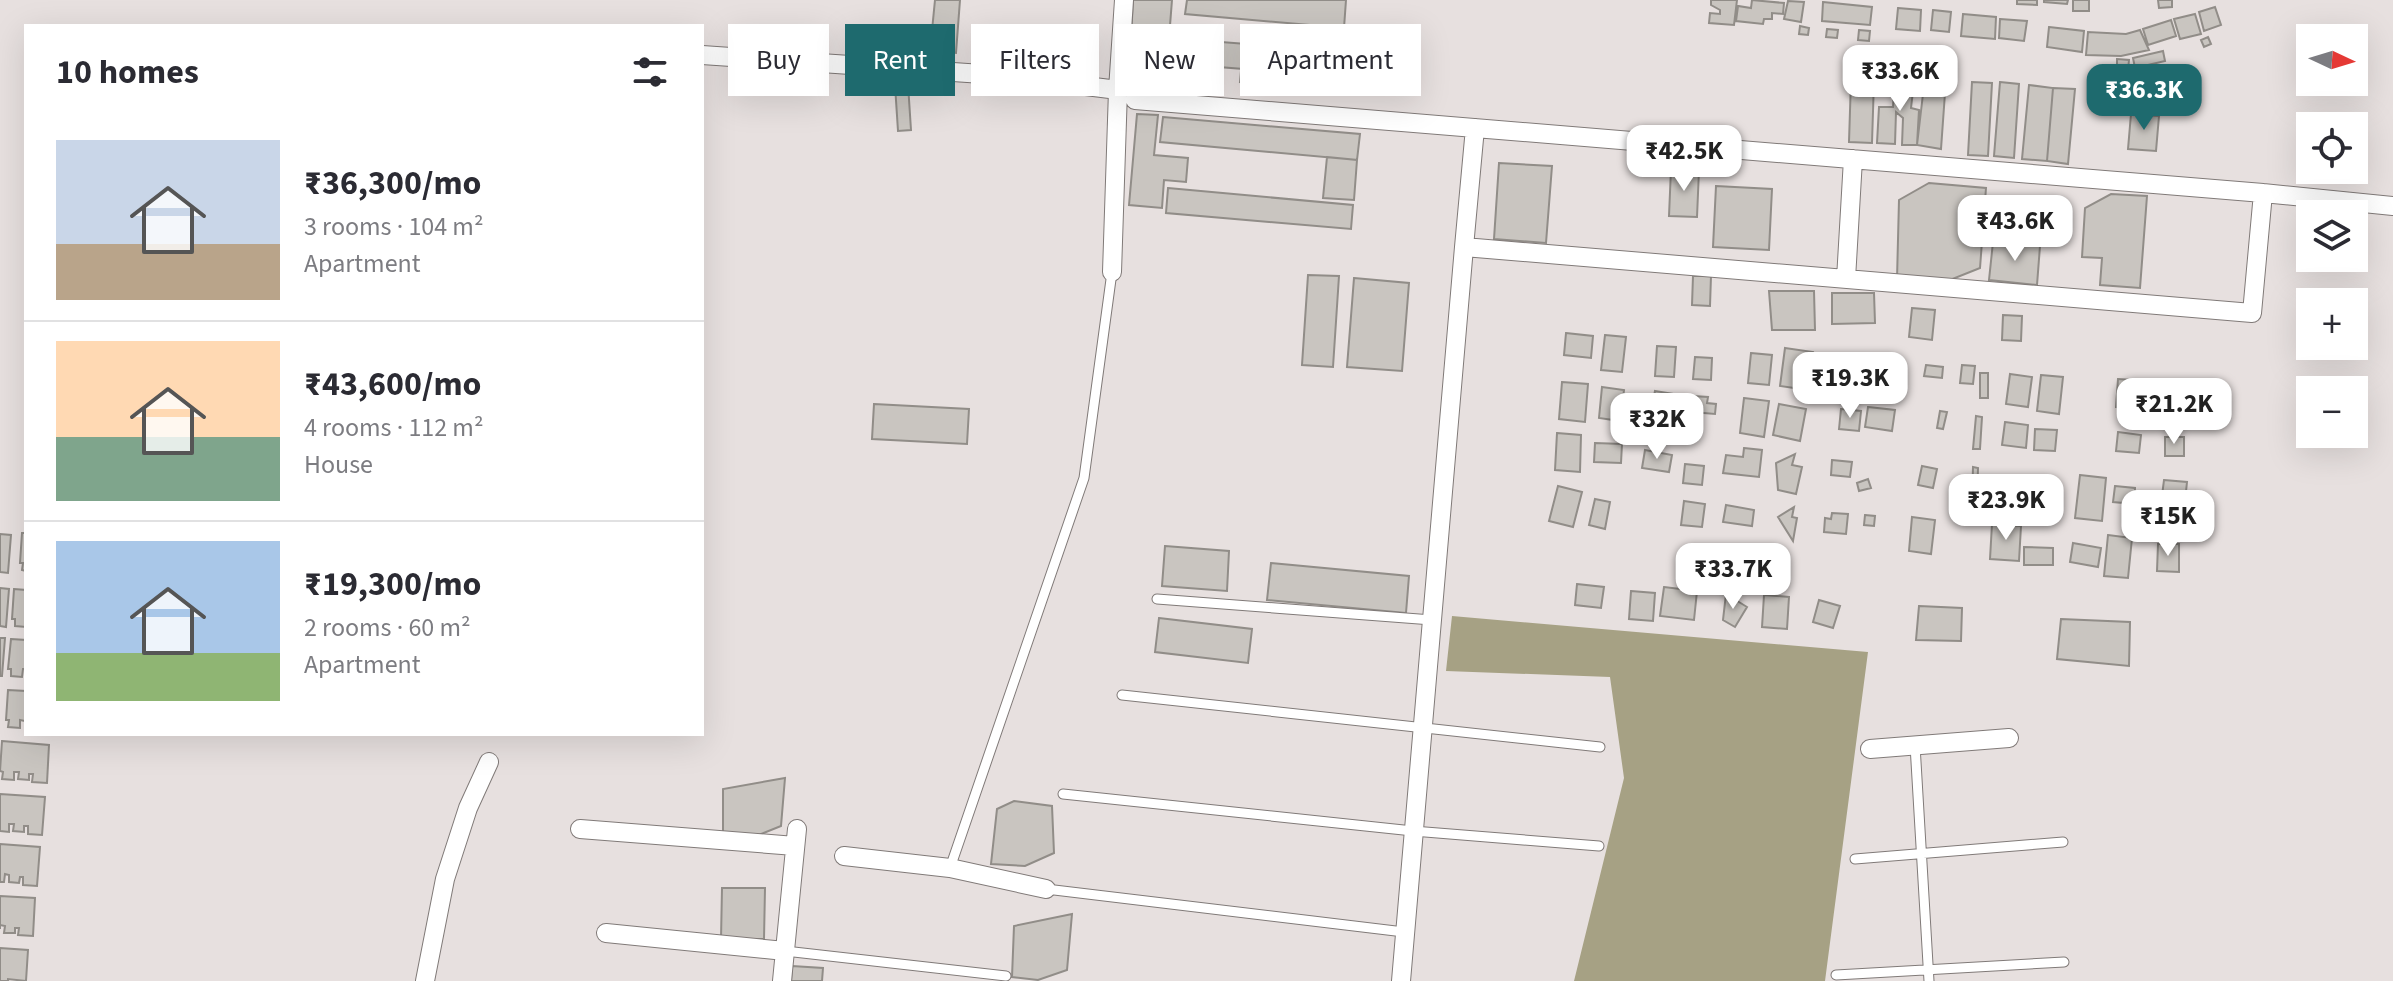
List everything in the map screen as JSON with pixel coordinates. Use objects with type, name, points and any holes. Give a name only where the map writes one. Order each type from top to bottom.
[{"type":"street","points":[[1122,24],[1124,0]]},
{"type":"street","points":[[704,55],[997,75],[1115,90]]},
{"type":"street","points":[[1112,272],[1118,96]]},
{"type":"street","points":[[1135,100],[2393,206]]},
{"type":"street","points":[[1401,981],[1475,128]]},
{"type":"street","points":[[1846,279],[1853,159]]},
{"type":"street","points":[[1464,247],[2252,313],[2263,193]]},
{"type":"street","points":[[1870,749],[2009,738]]},
{"type":"street","points":[[425,981],[445,879],[468,808],[489,762]]},
{"type":"street","points":[[580,829],[796,838],[782,981]]},
{"type":"street","points":[[844,856],[950,868],[1046,889]]},
{"type":"street","points":[[606,933],[785,951]]},
{"type":"lane","points":[[950,868],[1084,478],[1112,272]]},
{"type":"lane","points":[[1157,599],[1432,620]]},
{"type":"lane","points":[[1122,695],[1600,747]]},
{"type":"lane","points":[[1915,745],[1928,976]]},
{"type":"lane","points":[[1063,794],[1413,831],[1599,846]]},
{"type":"lane","points":[[1855,859],[2063,842]]},
{"type":"lane","points":[[1046,889],[1404,932]]},
{"type":"lane","points":[[785,951],[1006,976]]},
{"type":"lane","points":[[1836,975],[1928,976],[2064,962]]},
{"type":"shaded area","points":[[1452,616],[1868,652],[1825,981],[1574,981],[1624,778],[1610,677],[1446,671]]},
{"type":"building","points":[[935,0],[960,0],[956,53],[955,24],[933,24]]},
{"type":"building","points":[[1133,0],[1172,0],[1170,24],[1132,24]]},
{"type":"building","points":[[1187,0],[1346,0],[1344,24],[1299,24],[1185,14]]},
{"type":"building","points":[[1711,0],[1737,0],[1734,25],[1709,23],[1710,13],[1720,14],[1720,10],[1711,5]]},
{"type":"building","points":[[1752,0],[1784,3],[1783,14],[1772,13],[1772,19],[1764,19],[1763,24],[1736,21],[1738,6],[1751,8]]},
{"type":"building","points":[[2017,0],[2037,0],[2037,5],[2017,4]]},
{"type":"building","points":[[2044,0],[2068,0],[2067,4]]},
{"type":"building","points":[[2073,0],[2089,0],[2089,11],[2073,11]]},
{"type":"building","points":[[2158,0],[2172,0],[2172,7],[2159,8]]},
{"type":"building","points":[[1788,1],[1804,2],[1801,22],[1784,19]]},
{"type":"building","points":[[1823,2],[1872,7],[1870,25],[1822,21]]},
{"type":"building","points":[[2215,7],[2221,25],[2204,31],[2199,12]]},
{"type":"building","points":[[1898,8],[1921,10],[1920,31],[1896,29]]},
{"type":"building","points":[[1933,10],[1951,12],[1949,32],[1931,30]]},
{"type":"building","points":[[1963,14],[1996,17],[1995,39],[1961,36]]},
{"type":"building","points":[[2195,14],[2201,34],[2180,39],[2174,19]]},
{"type":"building","points":[[2000,19],[2027,21],[2024,41],[1999,38]]},
{"type":"building","points":[[2171,20],[2176,36],[2148,45],[2143,29]]},
{"type":"building","points":[[1800,26],[1809,28],[1808,35],[1799,34]]},
{"type":"building","points":[[2049,27],[2084,31],[2082,52],[2047,47]]},
{"type":"building","points":[[1827,29],[1838,30],[1837,38],[1826,37]]},
{"type":"building","points":[[1859,30],[1870,31],[1869,41],[1858,40]]},
{"type":"building","points":[[2140,30],[2149,50],[2121,56],[2086,55],[2088,32],[2126,34]]},
{"type":"building","points":[[2208,37],[2211,44],[2204,47],[2201,40]]},
{"type":"building","points":[[1224,42],[1240,44],[1240,69],[1224,67]]},
{"type":"building","points":[[2163,51],[2165,61],[2135,68],[2133,58]]},
{"type":"building","points":[[2117,59],[2129,60],[2128,70],[2117,69]]},
{"type":"building","points":[[1895,73],[1915,74],[1911,108],[1919,110],[1917,145],[1902,145],[1903,118],[1896,112],[1895,144],[1877,143],[1879,107],[1893,107]]},
{"type":"building","points":[[1925,77],[1946,79],[1941,149],[1917,145]]},
{"type":"building","points":[[1851,80],[1874,80],[1872,143],[1849,142]]},
{"type":"building","points":[[1972,82],[1992,83],[1988,156],[1968,155]]},
{"type":"building","points":[[2000,82],[2019,84],[2014,158],[1994,156]]},
{"type":"building","points":[[2029,85],[2053,88],[2047,161],[2022,159]]},
{"type":"building","points":[[2053,88],[2075,89],[2068,164],[2047,161]]},
{"type":"building","points":[[896,96],[909,96],[911,130],[898,131]]},
{"type":"building","points":[[1137,114],[1158,115],[1154,155],[1188,158],[1186,182],[1164,180],[1162,208],[1129,205]]},
{"type":"building","points":[[2131,114],[2159,116],[2156,151],[2128,149]]},
{"type":"building","points":[[1163,117],[1360,134],[1357,160],[1160,142]]},
{"type":"building","points":[[1327,157],[1357,160],[1354,200],[1323,198]]},
{"type":"building","points":[[1499,163],[1552,166],[1546,243],[1494,239]]},
{"type":"building","points":[[1671,169],[1699,170],[1697,217],[1669,216]]},
{"type":"building","points":[[1929,183],[1986,188],[1980,268],[1950,280],[1897,279],[1899,200]]},
{"type":"building","points":[[1716,186],[1772,189],[1769,250],[1713,247]]},
{"type":"building","points":[[1168,188],[1353,205],[1351,229],[1166,213]]},
{"type":"building","points":[[2111,194],[2147,196],[2140,288],[2100,285],[2102,258],[2082,257],[2085,208]]},
{"type":"building","points":[[1993,242],[2040,246],[2037,285],[1989,280]]},
{"type":"building","points":[[1308,275],[1339,276],[1333,367],[1302,365]]},
{"type":"building","points":[[1693,276],[1711,276],[1710,306],[1692,305]]},
{"type":"building","points":[[1354,278],[1409,283],[1402,371],[1347,367]]},
{"type":"building","points":[[1769,291],[1814,291],[1815,330],[1772,330]]},
{"type":"building","points":[[1832,293],[1874,293],[1875,323],[1832,324]]},
{"type":"building","points":[[1912,308],[1935,310],[1932,340],[1909,337]]},
{"type":"building","points":[[2003,315],[2022,316],[2021,341],[2002,340]]},
{"type":"building","points":[[1566,333],[1593,336],[1591,358],[1564,355]]},
{"type":"building","points":[[1605,335],[1626,337],[1622,372],[1601,370]]},
{"type":"building","points":[[1657,346],[1676,347],[1674,377],[1655,376]]},
{"type":"building","points":[[1785,348],[1813,352],[1808,390],[1780,386]]},
{"type":"building","points":[[1751,353],[1772,355],[1769,385],[1748,383]]},
{"type":"building","points":[[1861,353],[1861,368],[1845,369],[1844,354]]},
{"type":"building","points":[[1875,354],[1900,359],[1894,395],[1868,390]]},
{"type":"building","points":[[1695,357],[1712,358],[1711,380],[1693,379]]},
{"type":"building","points":[[1926,365],[1943,367],[1942,378],[1924,376]]},
{"type":"building","points":[[1962,365],[1975,366],[1973,384],[1960,383]]},
{"type":"building","points":[[1980,373],[1988,373],[1988,398],[1980,398]]},
{"type":"building","points":[[2010,374],[2032,377],[2028,407],[2006,404]]},
{"type":"building","points":[[2041,375],[2063,377],[2059,414],[2037,411]]},
{"type":"building","points":[[2118,379],[2148,381],[2146,409],[2116,407]]},
{"type":"building","points":[[1562,382],[1588,384],[1585,422],[1559,419]]},
{"type":"building","points":[[1602,387],[1624,390],[1620,421],[1599,418]]},
{"type":"building","points":[[2171,387],[2194,389],[2191,419],[2168,417]]},
{"type":"building","points":[[1655,391],[1674,394],[1668,425],[1649,422]]},
{"type":"building","points":[[1693,396],[1708,397],[1707,403],[1716,404],[1715,414],[1692,412]]},
{"type":"building","points":[[1744,398],[1769,401],[1764,437],[1740,433]]},
{"type":"building","points":[[874,404],[969,409],[967,444],[872,439]]},
{"type":"building","points":[[1779,404],[1806,409],[1800,441],[1773,435]]},
{"type":"building","points":[[1868,407],[1895,410],[1892,431],[1865,427]]},
{"type":"building","points":[[1841,409],[1861,411],[1859,431],[1839,429]]},
{"type":"building","points":[[1940,411],[1947,412],[1943,429],[1937,428]]},
{"type":"building","points":[[1976,416],[1982,417],[1980,449],[1973,449]]},
{"type":"building","points":[[2005,422],[2028,425],[2026,448],[2002,445]]},
{"type":"building","points":[[2035,429],[2057,430],[2055,451],[2034,450]]},
{"type":"building","points":[[2118,432],[2141,435],[2139,453],[2116,451]]},
{"type":"building","points":[[1557,433],[1581,435],[1580,472],[1555,470]]},
{"type":"building","points":[[2165,437],[2184,437],[2184,456],[2165,456]]},
{"type":"building","points":[[1595,443],[1622,444],[1621,463],[1594,462]]},
{"type":"building","points":[[1744,448],[1762,450],[1759,477],[1723,473],[1726,455],[1743,457]]},
{"type":"building","points":[[1645,450],[1672,455],[1669,472],[1642,468]]},
{"type":"building","points":[[1795,454],[1792,465],[1802,467],[1796,494],[1778,490],[1776,463]]},
{"type":"building","points":[[1832,460],[1852,462],[1850,477],[1831,475]]},
{"type":"building","points":[[1685,464],[1704,466],[1702,485],[1683,483]]},
{"type":"building","points":[[1922,466],[1937,469],[1933,488],[1918,485]]},
{"type":"building","points":[[1973,467],[1978,468],[1977,501],[1972,501]]},
{"type":"building","points":[[2080,475],[2106,478],[2102,521],[2075,518]]},
{"type":"building","points":[[1868,479],[1871,488],[1859,491],[1857,483]]},
{"type":"building","points":[[2164,480],[2187,482],[2182,530],[2158,527]]},
{"type":"building","points":[[1558,486],[1582,492],[1573,527],[1549,521]]},
{"type":"building","points":[[2115,486],[2135,488],[2134,504],[2113,502]]},
{"type":"building","points":[[1595,499],[1610,502],[1605,529],[1589,525]]},
{"type":"building","points":[[1684,501],[1705,504],[1702,527],[1681,525]]},
{"type":"building","points":[[1726,505],[1754,510],[1752,526],[1723,522]]},
{"type":"building","points":[[1794,507],[1792,517],[1797,518],[1793,541],[1778,517]]},
{"type":"building","points":[[1832,513],[1848,514],[1846,534],[1824,532],[1825,518],[1831,519]]},
{"type":"building","points":[[1865,515],[1875,516],[1874,526],[1864,525]]},
{"type":"building","points":[[1912,517],[1935,520],[1931,554],[1909,551]]},
{"type":"building","points":[[1992,524],[2021,526],[2019,561],[1990,559]]},
{"type":"building","points":[[24,533],[24,570],[23,563],[20,563]]},
{"type":"building","points":[[0,534],[11,535],[8,573],[0,572]]},
{"type":"building","points":[[2108,535],[2132,538],[2128,578],[2104,576]]},
{"type":"building","points":[[2073,543],[2101,548],[2098,567],[2070,562]]},
{"type":"building","points":[[2158,544],[2179,544],[2179,572],[2157,571]]},
{"type":"building","points":[[1165,546],[1229,551],[1227,591],[1162,586]]},
{"type":"building","points":[[2024,547],[2053,548],[2053,565],[2024,565]]},
{"type":"building","points":[[1271,563],[1409,576],[1406,613],[1267,600]]},
{"type":"building","points":[[1577,584],[1604,587],[1601,608],[1575,605]]},
{"type":"building","points":[[1664,587],[1697,591],[1694,620],[1660,616]]},
{"type":"building","points":[[0,588],[9,589],[6,627],[0,626]]},
{"type":"building","points":[[14,589],[24,590],[24,627],[15,626],[15,619],[12,619]]},
{"type":"building","points":[[1631,591],[1655,593],[1653,621],[1629,619]]},
{"type":"building","points":[[1726,594],[1747,607],[1735,627],[1723,620]]},
{"type":"building","points":[[1764,595],[1789,597],[1787,629],[1762,627]]},
{"type":"building","points":[[1819,600],[1840,606],[1833,628],[1813,622]]},
{"type":"building","points":[[1919,606],[1962,608],[1961,641],[1916,640]]},
{"type":"building","points":[[1159,618],[1252,629],[1248,663],[1155,652]]},
{"type":"building","points":[[2061,619],[2130,622],[2129,666],[2057,659]]},
{"type":"building","points":[[0,638],[5,638],[2,676],[0,676]]},
{"type":"building","points":[[11,639],[24,640],[22,677],[11,676],[11,669],[8,669]]},
{"type":"building","points":[[8,690],[24,691],[24,721],[20,720],[20,728],[8,727],[9,720],[6,720]]},
{"type":"building","points":[[2,741],[49,745],[47,783],[32,782],[33,774],[29,774],[29,780],[18,779],[19,772],[14,772],[14,780],[2,779]]},
{"type":"building","points":[[785,778],[781,826],[751,838],[723,834],[723,789]]},
{"type":"building","points":[[0,794],[45,797],[42,835],[28,834],[28,826],[24,826],[24,832],[13,831],[14,824],[9,824],[9,832],[0,831]]},
{"type":"building","points":[[1014,801],[1052,806],[1054,853],[1025,866],[991,864],[997,809]]},
{"type":"building","points":[[0,844],[40,847],[37,886],[23,885],[23,877],[20,877],[19,883],[9,882],[9,875],[5,874],[4,882],[0,882]]},
{"type":"building","points":[[722,888],[765,888],[764,939],[721,939]]},
{"type":"building","points":[[0,896],[35,898],[33,936],[18,935],[19,928],[15,928],[15,933],[4,933],[5,926],[0,925]]},
{"type":"building","points":[[1072,914],[1067,970],[1038,980],[1012,977],[1014,926]]},
{"type":"building","points":[[0,948],[28,950],[26,981],[0,981]]},
{"type":"building","points":[[792,966],[823,968],[822,981],[791,981]]}]
